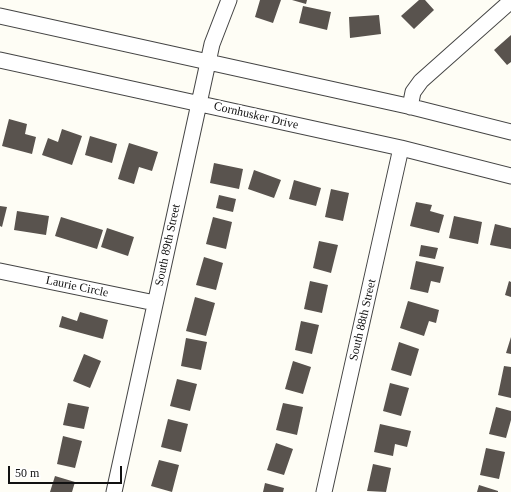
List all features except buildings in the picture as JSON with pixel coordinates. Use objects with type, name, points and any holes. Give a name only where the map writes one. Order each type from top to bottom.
[{"type":"street","name":"South 89th Street","points":[[114,492],[212,44],[229,0]]},
{"type":"street","points":[[410,107],[413,92],[421,81],[511,1]]},
{"type":"street","points":[[0,16],[410,107],[511,132]]},
{"type":"street","name":"Cornhusker Drive","points":[[0,60],[401,148],[511,176]]},
{"type":"street","name":"South 88th Street","points":[[324,492],[401,148]]},
{"type":"street","name":"Laurie Circle","points":[[0,271],[155,302]]}]
